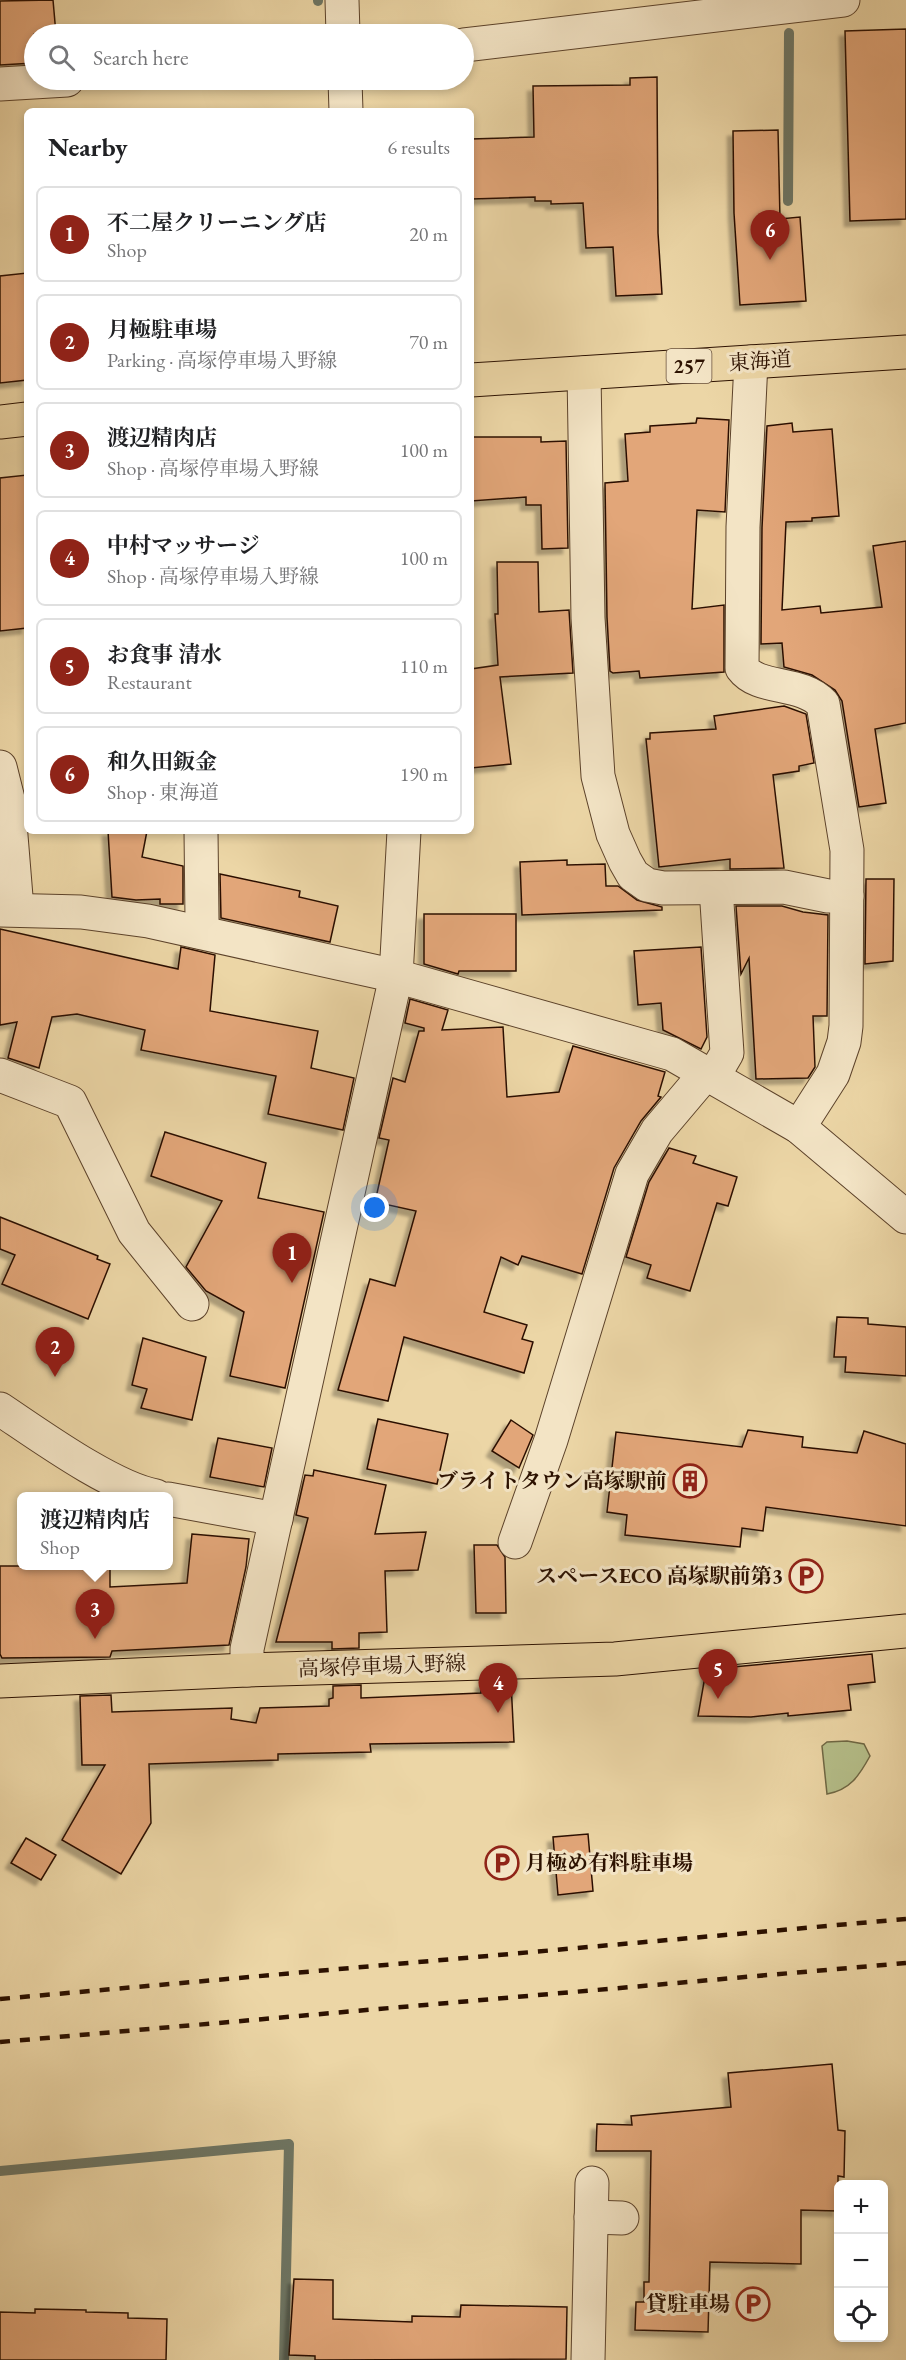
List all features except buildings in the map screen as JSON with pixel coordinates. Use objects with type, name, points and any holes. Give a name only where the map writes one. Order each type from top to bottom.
[{"type":"main road","name":"東海道","points":[[474,380],[906,352]]},
{"type":"main road","points":[[0,422],[24,419]]},
{"type":"main road","name":"高塚停車場入野線","points":[[0,1681],[248,1670],[615,1659],[906,1631]]},
{"type":"street","points":[[342,0],[343,24]]},
{"type":"street","points":[[474,44],[843,0]]},
{"type":"street","points":[[0,84],[24,83]]},
{"type":"street","points":[[345,90],[346,108]]},
{"type":"street","points":[[751,362],[743,527],[742,668],[748,676],[814,695],[823,704],[847,850],[844,1042],[833,1074],[799,1127]]},
{"type":"street","points":[[584,373],[588,618],[595,747],[604,806],[613,834],[633,875],[647,885],[663,888],[784,887],[828,896],[846,896]]},
{"type":"street","points":[[0,768],[8,799],[8,909],[126,917],[199,932],[396,976],[658,1049],[710,1075],[799,1127],[906,1217]]},
{"type":"street","points":[[199,932],[202,919],[201,834]]},
{"type":"street","points":[[248,1670],[247,1649],[396,976],[404,834]]},
{"type":"street","points":[[515,1542],[551,1440],[632,1174],[657,1131],[710,1075],[727,1053],[716,888]]},
{"type":"street","points":[[0,1074],[70,1102],[134,1232],[192,1304]]},
{"type":"street","points":[[0,1409],[59,1448],[125,1486],[142,1492]]},
{"type":"street","points":[[173,1500],[276,1519]]},
{"type":"street","points":[[588,2360],[606,2217],[592,2183]]},
{"type":"green space","points":[[847,1741],[864,1744],[870,1756],[853,1781],[842,1789],[827,1794],[822,1746],[827,1742]]},
{"type":"waterway","points":[[788,201],[789,33]]},
{"type":"waterway","points":[[0,2171],[289,2144],[284,2360]]},
{"type":"railway","points":[[0,1999],[906,1919]]},
{"type":"railway","points":[[0,2042],[906,1963]]},
{"type":"place","name":"和久田鈑金","points":[[770,260]]},
{"type":"place","name":"不二屋クリーニング店","points":[[292,1283]]},
{"type":"place","name":"月極駐車場","points":[[55,1377]]},
{"type":"place","name":"ブライトタウン高塚駅前","points":[[690,1481]]},
{"type":"place","name":"スペースECO 高塚駅前第3","points":[[806,1576]]},
{"type":"place","name":"渡辺精肉店","points":[[95,1639]]},
{"type":"place","name":"お食事 清水","points":[[718,1699]]},
{"type":"place","name":"中村マッサージ","points":[[498,1713]]},
{"type":"place","name":"月極め有料駐車場","points":[[502,1863]]},
{"type":"place","name":"貸駐車場","points":[[753,2304]]}]
